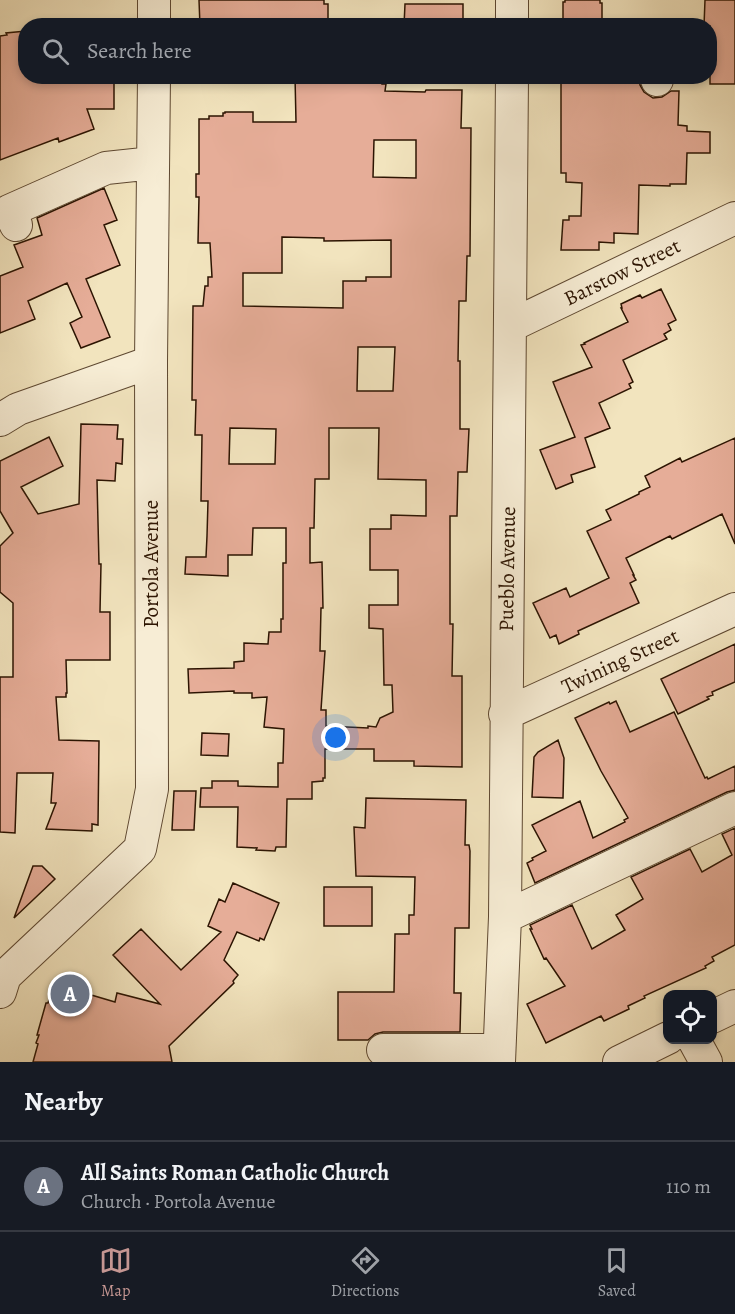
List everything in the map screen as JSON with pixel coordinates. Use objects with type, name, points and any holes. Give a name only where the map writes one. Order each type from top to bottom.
[{"type":"street","points":[[154,0],[154,18]]},
{"type":"street","points":[[512,0],[512,18]]},
{"type":"street","name":"Portola Avenue","points":[[0,992],[5,976],[140,849],[152,789],[151,362],[154,84]]},
{"type":"street","name":"Pueblo Avenue","points":[[499,1056],[505,917],[512,84]]},
{"type":"street","points":[[16,225],[9,211],[106,168],[153,163]]},
{"type":"street","name":"Barstow Street","points":[[510,326],[735,218]]},
{"type":"street","points":[[0,420],[18,409],[151,362]]},
{"type":"street","name":"Twining Street","points":[[506,714],[735,609]]},
{"type":"street","points":[[505,917],[735,808]]},
{"type":"street","points":[[717,1015],[735,1006]]},
{"type":"street","points":[[619,1062],[663,1040]]},
{"type":"street","points":[[696,1044],[706,1062]]},
{"type":"street","points":[[383,1050],[499,1056]]},
{"type":"building","points":[[199,0],[324,0],[324,4],[328,4],[328,18],[200,18]]},
{"type":"building","points":[[565,0],[600,0],[602,18],[563,18],[563,2]]},
{"type":"building","points":[[705,0],[735,0],[735,84],[717,84],[717,18],[704,18]]},
{"type":"building","points":[[405,4],[463,4],[463,18],[404,18]]},
{"type":"building","points":[[18,32],[18,84],[114,84],[114,109],[87,109],[94,129],[59,142],[58,138],[0,160],[0,36],[7,35],[6,33]]},
{"type":"building","points":[[295,84],[386,84],[385,91],[462,90],[461,128],[471,128],[470,256],[467,256],[466,301],[459,301],[458,361],[460,361],[460,429],[469,429],[467,472],[458,472],[457,516],[450,516],[452,676],[462,676],[462,767],[414,766],[414,761],[374,761],[374,749],[325,749],[325,778],[323,781],[312,782],[312,799],[287,799],[286,847],[276,847],[275,851],[237,847],[238,807],[200,807],[201,788],[212,788],[212,781],[238,781],[238,786],[278,787],[278,763],[283,763],[284,729],[264,727],[267,697],[252,698],[252,693],[234,693],[234,691],[189,693],[188,669],[234,668],[234,662],[244,661],[244,643],[268,644],[269,632],[281,632],[286,528],[253,528],[252,555],[228,555],[228,576],[185,574],[186,557],[206,557],[208,501],[201,501],[202,435],[195,435],[196,400],[192,400],[193,306],[203,306],[205,286],[208,286],[208,277],[212,277],[210,243],[198,243],[199,197],[196,197],[196,174],[199,174],[199,119],[223,116],[225,112],[253,112],[253,122],[296,122]],"holes":[[[374,140],[416,140],[416,178],[373,177]],[[282,237],[324,238],[324,241],[391,240],[391,277],[366,277],[366,281],[343,281],[343,308],[243,306],[243,273],[282,273]],[[358,347],[395,347],[393,391],[357,391]],[[230,428],[276,429],[275,464],[229,464]],[[329,428],[379,428],[378,479],[426,480],[426,516],[391,515],[391,529],[370,529],[370,570],[398,570],[398,605],[369,605],[369,628],[383,629],[384,685],[392,685],[393,712],[380,718],[376,727],[326,726],[326,710],[321,710],[325,651],[320,651],[321,608],[323,608],[322,562],[310,563],[310,528],[314,528],[315,479],[329,479]]]},
{"type":"building","points":[[561,84],[640,84],[644,92],[653,98],[662,97],[671,91],[679,91],[678,125],[687,126],[687,131],[710,132],[710,153],[687,153],[686,184],[639,185],[638,234],[614,233],[614,243],[599,242],[599,250],[561,250],[563,220],[569,220],[569,216],[581,216],[582,183],[566,182],[566,173],[561,173]]},
{"type":"building","points":[[104,188],[117,220],[104,225],[120,265],[86,279],[110,337],[81,348],[70,323],[82,317],[67,283],[28,301],[35,319],[0,333],[0,276],[23,267],[14,245],[42,235],[37,218]]},
{"type":"building","points":[[661,289],[676,320],[668,324],[671,330],[664,334],[667,339],[623,360],[633,382],[629,384],[631,388],[599,403],[610,428],[585,438],[595,467],[571,475],[573,482],[556,489],[540,450],[575,437],[553,382],[592,367],[581,345],[628,322],[621,304]]},
{"type":"building","points":[[81,424],[118,425],[117,439],[123,439],[122,464],[116,463],[115,481],[97,480],[99,564],[101,564],[100,612],[110,612],[110,660],[66,660],[66,697],[56,697],[59,740],[99,741],[98,825],[92,824],[92,831],[46,829],[56,803],[51,803],[53,773],[17,773],[15,833],[0,832],[0,677],[13,677],[13,603],[0,592],[0,546],[13,533],[0,511],[0,461],[49,437],[63,466],[21,487],[38,514],[79,504]]},
{"type":"building","points":[[735,438],[735,544],[722,514],[672,539],[670,536],[626,558],[636,580],[630,583],[639,603],[578,631],[579,634],[559,644],[556,635],[550,638],[533,603],[566,588],[570,597],[609,578],[587,531],[611,520],[606,510],[650,487],[645,476],[680,458],[682,462]]},
{"type":"building","points":[[735,644],[735,682],[712,692],[713,695],[707,697],[709,699],[678,714],[661,679]]},
{"type":"building","points":[[616,701],[630,732],[674,712],[705,778],[708,779],[735,766],[735,790],[535,883],[527,863],[546,851],[532,825],[580,801],[593,838],[625,822],[624,820],[628,818],[601,771],[575,718]]},
{"type":"building","points":[[202,733],[229,734],[228,756],[201,755]]},
{"type":"building","points":[[558,740],[564,758],[563,798],[532,797],[534,757]]},
{"type":"building","points":[[174,791],[196,791],[194,830],[172,830]]},
{"type":"building","points":[[366,798],[466,800],[465,845],[469,845],[470,851],[469,928],[455,928],[454,993],[461,993],[460,1032],[383,1032],[375,1034],[368,1040],[338,1040],[338,992],[394,992],[395,934],[409,934],[409,915],[414,915],[415,877],[356,876],[354,827],[365,828]]},
{"type":"building","points":[[735,828],[735,945],[712,957],[714,961],[705,966],[706,968],[644,996],[645,998],[628,1006],[629,1009],[604,1021],[601,1016],[546,1043],[527,1004],[565,986],[546,958],[544,959],[530,925],[572,905],[592,949],[625,930],[616,915],[643,899],[631,877],[690,849],[702,872],[732,855],[722,834]]},
{"type":"building","points":[[33,866],[42,866],[55,879],[14,918]]},
{"type":"building","points":[[233,883],[279,903],[264,940],[260,938],[259,941],[237,932],[224,960],[238,975],[234,983],[169,1046],[172,1062],[33,1062],[38,1044],[36,1043],[39,1035],[37,1035],[54,984],[115,1002],[117,993],[160,1004],[113,955],[141,929],[181,970],[221,932],[208,926],[219,899],[225,902]]},
{"type":"building","points":[[324,887],[372,887],[372,926],[324,926]]},
{"type":"place","name":"All Saints Roman Catholic Church","points":[[70,994]]}]
